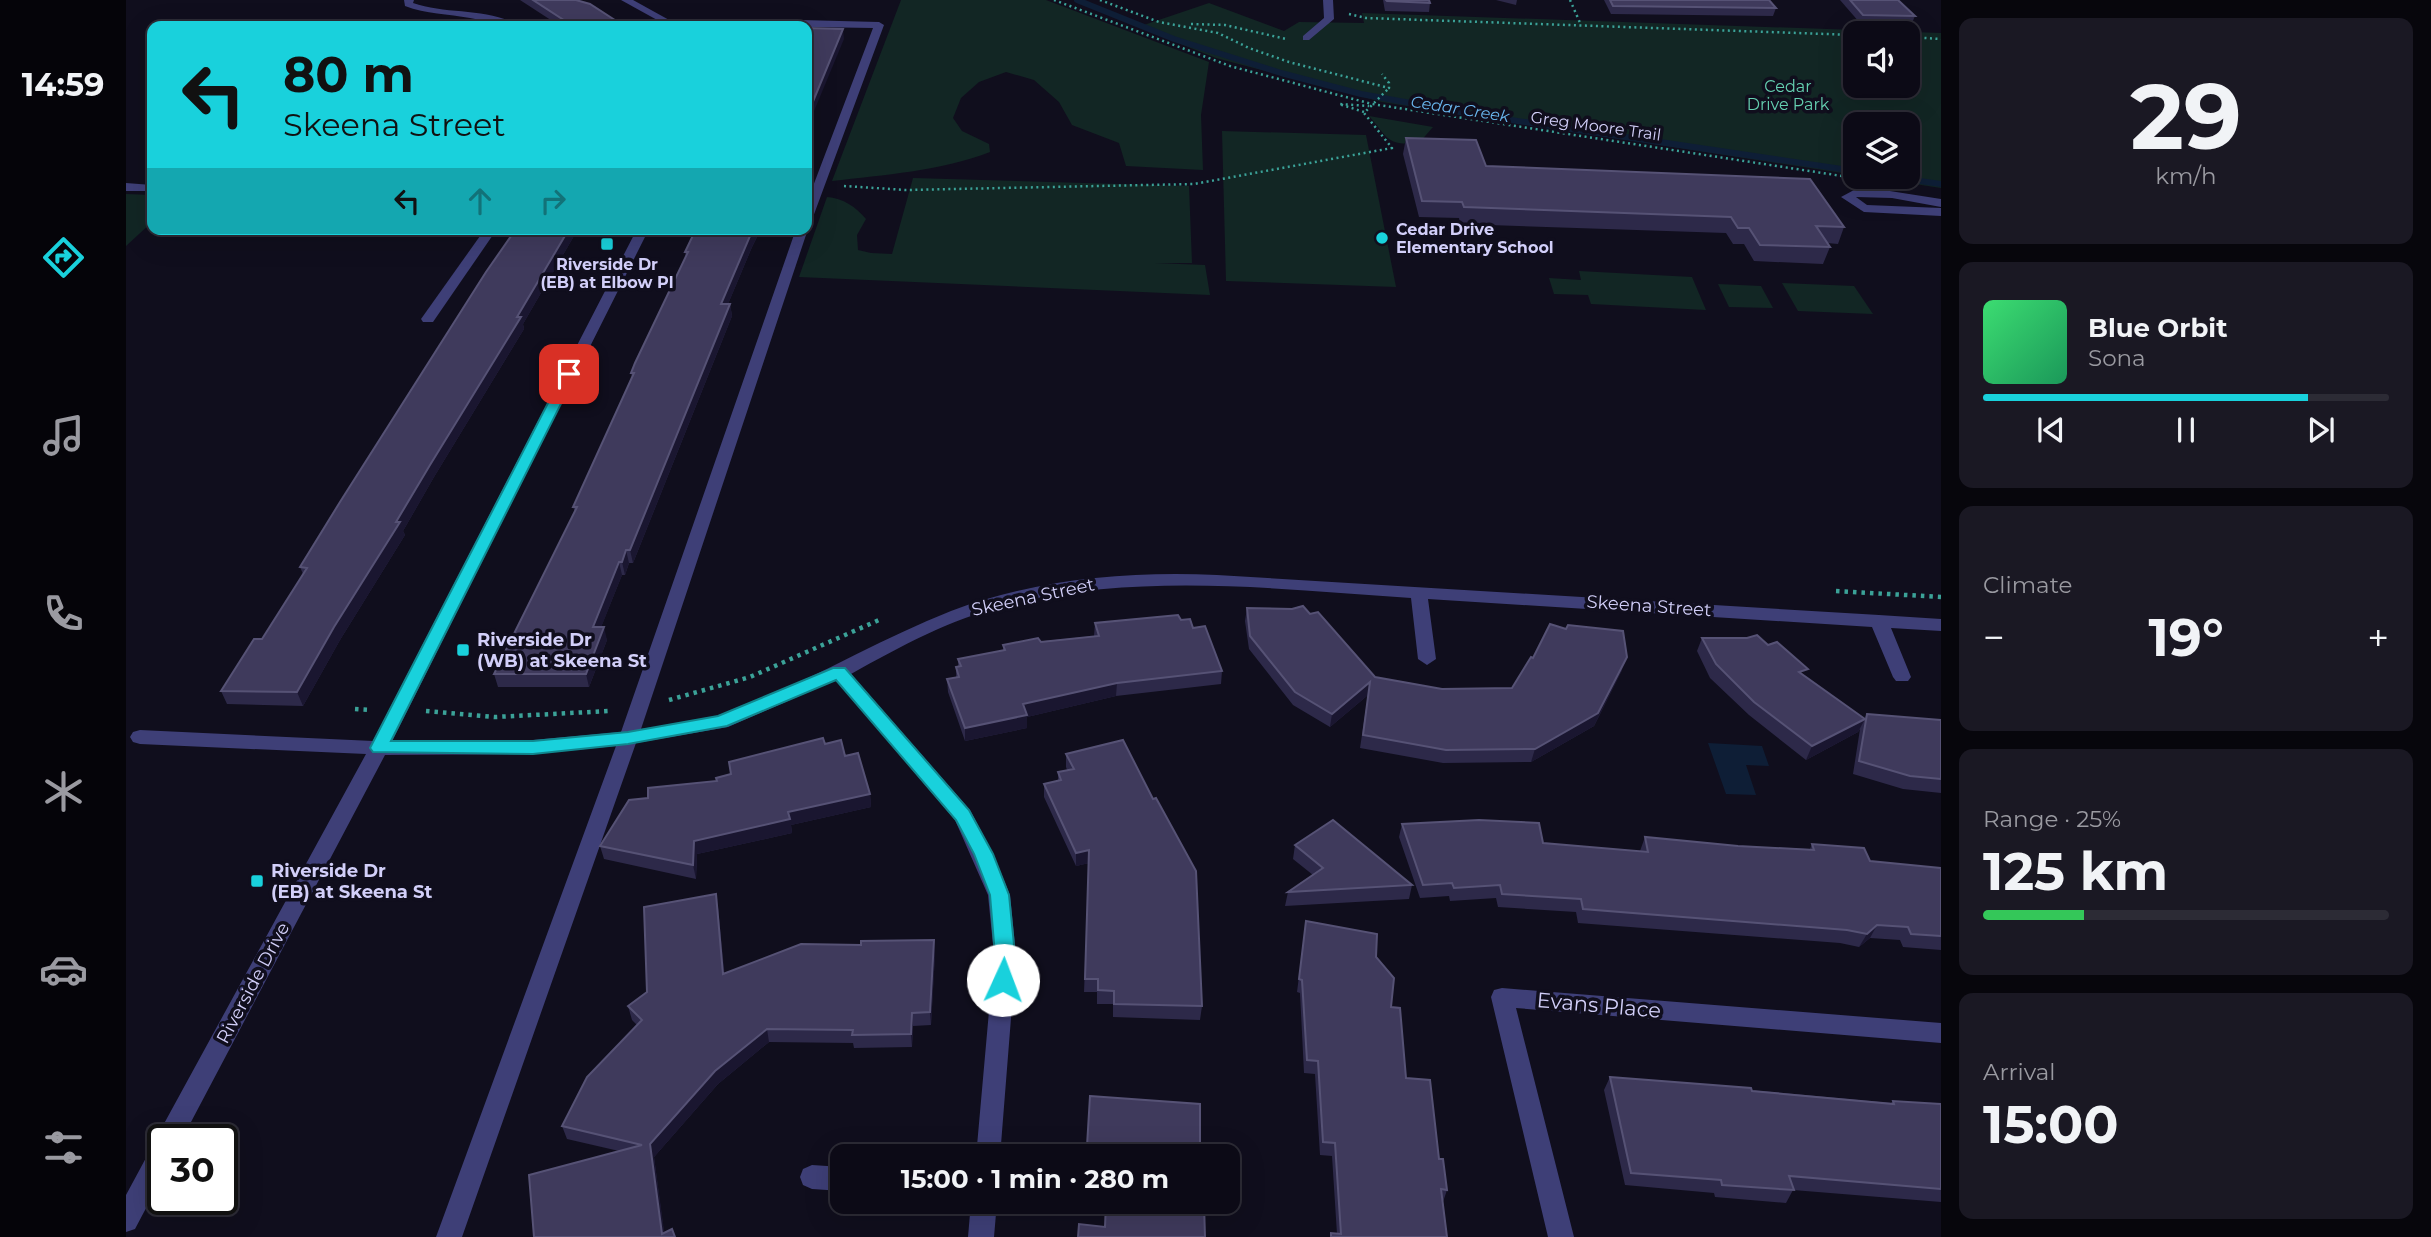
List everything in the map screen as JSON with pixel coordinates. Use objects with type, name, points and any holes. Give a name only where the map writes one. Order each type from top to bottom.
[{"type":"street","points":[[408,0],[408,4],[417,8],[494,21]]},
{"type":"street","points":[[626,0],[666,21]]},
{"type":"street","points":[[1306,38],[1327,22],[1330,13],[1328,0]]},
{"type":"street","points":[[812,23],[879,25],[812,202]]},
{"type":"street","points":[[126,187],[147,188]]},
{"type":"street","points":[[1941,203],[1868,192],[1852,193],[1847,197],[1864,208],[1941,212]]},
{"type":"street","points":[[428,319],[487,235]]},
{"type":"street","name":"Riverside Drive","points":[[177,1124],[379,748],[640,235]]},
{"type":"street","points":[[449,1237],[640,705],[800,235]]},
{"type":"street","name":"Skeena Street","points":[[140,737],[379,748],[533,747],[628,738],[721,722],[839,672],[904,637],[960,614],[1004,600],[1093,583],[1206,579],[1941,625]]},
{"type":"street","points":[[1419,592],[1427,659]]},
{"type":"street","points":[[1878,621],[1902,677]]},
{"type":"street","points":[[839,672],[963,815],[984,854],[999,895],[1005,955],[989,1144]]},
{"type":"street","name":"Evans Place","points":[[1561,1237],[1502,998],[1941,1033]]},
{"type":"street","points":[[812,1177],[830,1178]]},
{"type":"street","points":[[126,1220],[147,1181]]},
{"type":"street","points":[[981,1237],[983,1214]]},
{"type":"path","name":"Greg Moore Trail","points":[[1054,0],[1230,66],[1372,104],[1843,176]]},
{"type":"path","points":[[1100,0],[1142,16],[1203,29],[1289,62],[1388,89]]},
{"type":"path","points":[[1570,0],[1581,24]]},
{"type":"path","points":[[1330,13],[1366,18],[1843,35]]},
{"type":"path","points":[[1176,24],[1225,25],[1286,39]]},
{"type":"path","points":[[1920,37],[1941,38]]},
{"type":"path","points":[[1364,112],[1388,89],[1389,83],[1382,74]]},
{"type":"path","points":[[820,186],[906,190],[1194,184],[1230,179],[1392,148],[1364,112],[1339,104],[1372,104]]},
{"type":"path","points":[[847,189],[858,188]]},
{"type":"path","points":[[1830,591],[1941,597]]},
{"type":"path","points":[[445,711],[495,717],[593,714],[708,692],[770,671],[889,615]]},
{"type":"green space","points":[[901,0],[1046,0],[1209,62],[1201,115],[1203,170],[1126,166],[1119,143],[1072,125],[1059,102],[1034,80],[1006,72],[979,82],[961,98],[953,118],[962,131],[989,144],[990,152],[932,168],[832,181]]},
{"type":"green space","name":"Cedar Drive Park","points":[[1209,3],[1284,31],[1299,22],[1364,23],[1362,13],[1843,30],[1843,98],[1920,98],[1920,32],[1941,33],[1941,188],[1920,185],[1920,112],[1843,112],[1843,173],[1382,102],[1216,58],[1138,27]]},
{"type":"green space","points":[[1369,116],[1433,127],[1419,143],[1394,142]]},
{"type":"green space","points":[[1222,131],[1366,135],[1396,287],[1226,281]]},
{"type":"green space","points":[[913,178],[1189,186],[1192,263],[1155,263],[1205,265],[1210,295],[799,277],[827,197],[849,204],[866,219],[857,235],[858,250],[892,254]]},
{"type":"green space","points":[[126,194],[147,195],[147,227],[126,246]]},
{"type":"green space","points":[[1579,271],[1692,277],[1706,310],[1591,304],[1588,295],[1554,294],[1549,278],[1581,280]]},
{"type":"green space","points":[[1782,283],[1854,286],[1873,314],[1798,311]]},
{"type":"green space","points":[[1718,284],[1761,286],[1773,308],[1729,307]]},
{"type":"water","points":[[1708,743],[1762,746],[1769,766],[1746,765],[1756,795],[1726,794]]},
{"type":"building","points":[[533,0],[576,0],[590,4],[616,21],[565,21]]},
{"type":"building","points":[[1429,0],[1430,3],[1387,1]]},
{"type":"building","points":[[1610,0],[1769,0],[1776,8],[1613,6]]},
{"type":"building","points":[[1850,0],[1898,0],[1915,16],[1863,15]]},
{"type":"building","points":[[812,28],[843,29],[812,104]]},
{"type":"building","points":[[1406,138],[1476,140],[1486,166],[1810,179],[1844,227],[1816,226],[1830,247],[1760,245],[1749,228],[1738,228],[1731,217],[1464,207],[1462,202],[1422,201]]},
{"type":"building","points":[[512,235],[565,235],[517,317],[521,317],[430,465],[396,522],[400,522],[297,692],[221,691],[254,639],[262,639],[307,568],[300,567]]},
{"type":"building","points":[[693,235],[750,235],[721,304],[730,304],[630,550],[626,550],[622,562],[619,562],[593,627],[604,627],[586,674],[494,674],[577,507],[573,507],[634,373],[631,373],[635,363],[688,252],[685,252]]},
{"type":"building","points":[[1303,606],[1310,614],[1318,612],[1375,677],[1442,689],[1512,688],[1531,657],[1533,658],[1550,624],[1566,629],[1568,625],[1623,631],[1627,657],[1598,713],[1535,749],[1446,750],[1363,735],[1370,682],[1332,714],[1295,692],[1250,636],[1247,608],[1292,609]]},
{"type":"building","points":[[1178,615],[1181,620],[1190,619],[1193,628],[1205,626],[1222,671],[1117,683],[1023,704],[1027,715],[965,728],[947,679],[959,677],[956,667],[961,666],[958,659],[1005,650],[1003,645],[1038,638],[1041,642],[1099,636],[1095,623]]},
{"type":"building","points":[[1757,635],[1768,645],[1777,642],[1808,669],[1799,672],[1865,719],[1812,746],[1754,702],[1716,664],[1702,638],[1747,638]]},
{"type":"building","points":[[1867,714],[1941,720],[1941,779],[1910,776],[1859,761]]},
{"type":"building","points":[[823,738],[825,744],[841,740],[845,756],[858,753],[870,794],[788,812],[790,819],[694,841],[693,865],[600,846],[629,800],[648,798],[648,788],[717,781],[716,778],[731,774],[729,762]]},
{"type":"building","points":[[1123,740],[1153,799],[1156,798],[1196,871],[1202,1006],[1114,1004],[1114,991],[1098,990],[1098,979],[1085,979],[1089,850],[1076,853],[1044,784],[1061,780],[1058,772],[1074,769],[1066,754]]},
{"type":"building","points":[[1333,820],[1412,885],[1288,892],[1323,868],[1295,845]]},
{"type":"building","points":[[1479,820],[1539,823],[1543,843],[1648,852],[1645,837],[1814,850],[1812,844],[1864,848],[1870,861],[1941,868],[1941,936],[1911,934],[1908,927],[1877,925],[1867,934],[1847,930],[1583,909],[1581,899],[1502,894],[1500,885],[1454,888],[1452,883],[1423,885],[1402,824]]},
{"type":"building","points":[[716,894],[723,974],[801,944],[861,945],[861,941],[934,940],[930,1012],[912,1013],[911,1034],[852,1035],[853,1030],[767,1029],[715,1071],[650,1144],[662,1234],[672,1229],[675,1237],[534,1237],[529,1175],[642,1145],[562,1126],[587,1077],[642,1020],[628,1006],[647,992],[644,907]]},
{"type":"building","points":[[1306,921],[1377,934],[1376,957],[1394,978],[1391,1007],[1400,1008],[1406,1078],[1430,1080],[1439,1159],[1443,1159],[1447,1190],[1441,1189],[1447,1237],[1331,1237],[1331,1233],[1341,1234],[1335,1143],[1323,1142],[1318,1061],[1307,1060],[1302,980],[1299,979]]},
{"type":"building","points":[[1610,1077],[1751,1088],[1752,1091],[1894,1104],[1893,1101],[1941,1104],[1941,1189],[1789,1176],[1794,1190],[1722,1185],[1721,1180],[1631,1173]]},
{"type":"building","points":[[1090,1096],[1200,1104],[1200,1144],[1087,1144]]},
{"type":"building","points":[[1106,1214],[1204,1214],[1205,1237],[1078,1237],[1079,1224],[1105,1227]]},
{"type":"waterway","name":"Cedar Creek","points":[[1077,0],[1174,39],[1281,73],[1361,94],[1471,114],[1843,169]]},
{"type":"waterway","name":"Cedar Creek","points":[[1920,181],[1941,184]]},
{"type":"place","name":"Cedar Drive Elementary School","points":[[1382,238]]},
{"type":"place","name":"Riverside Dr (EB) at Elbow Pl","points":[[607,244]]},
{"type":"place","name":"Riverside Dr (WB) at Skeena St","points":[[463,650]]},
{"type":"place","name":"Riverside Dr (EB) at Skeena St","points":[[257,881]]},
{"type":"route","points":[[569,374],[379,748],[533,747],[628,738],[721,722],[839,672],[963,815],[984,854],[999,895],[1005,955],[1003,980]]}]
